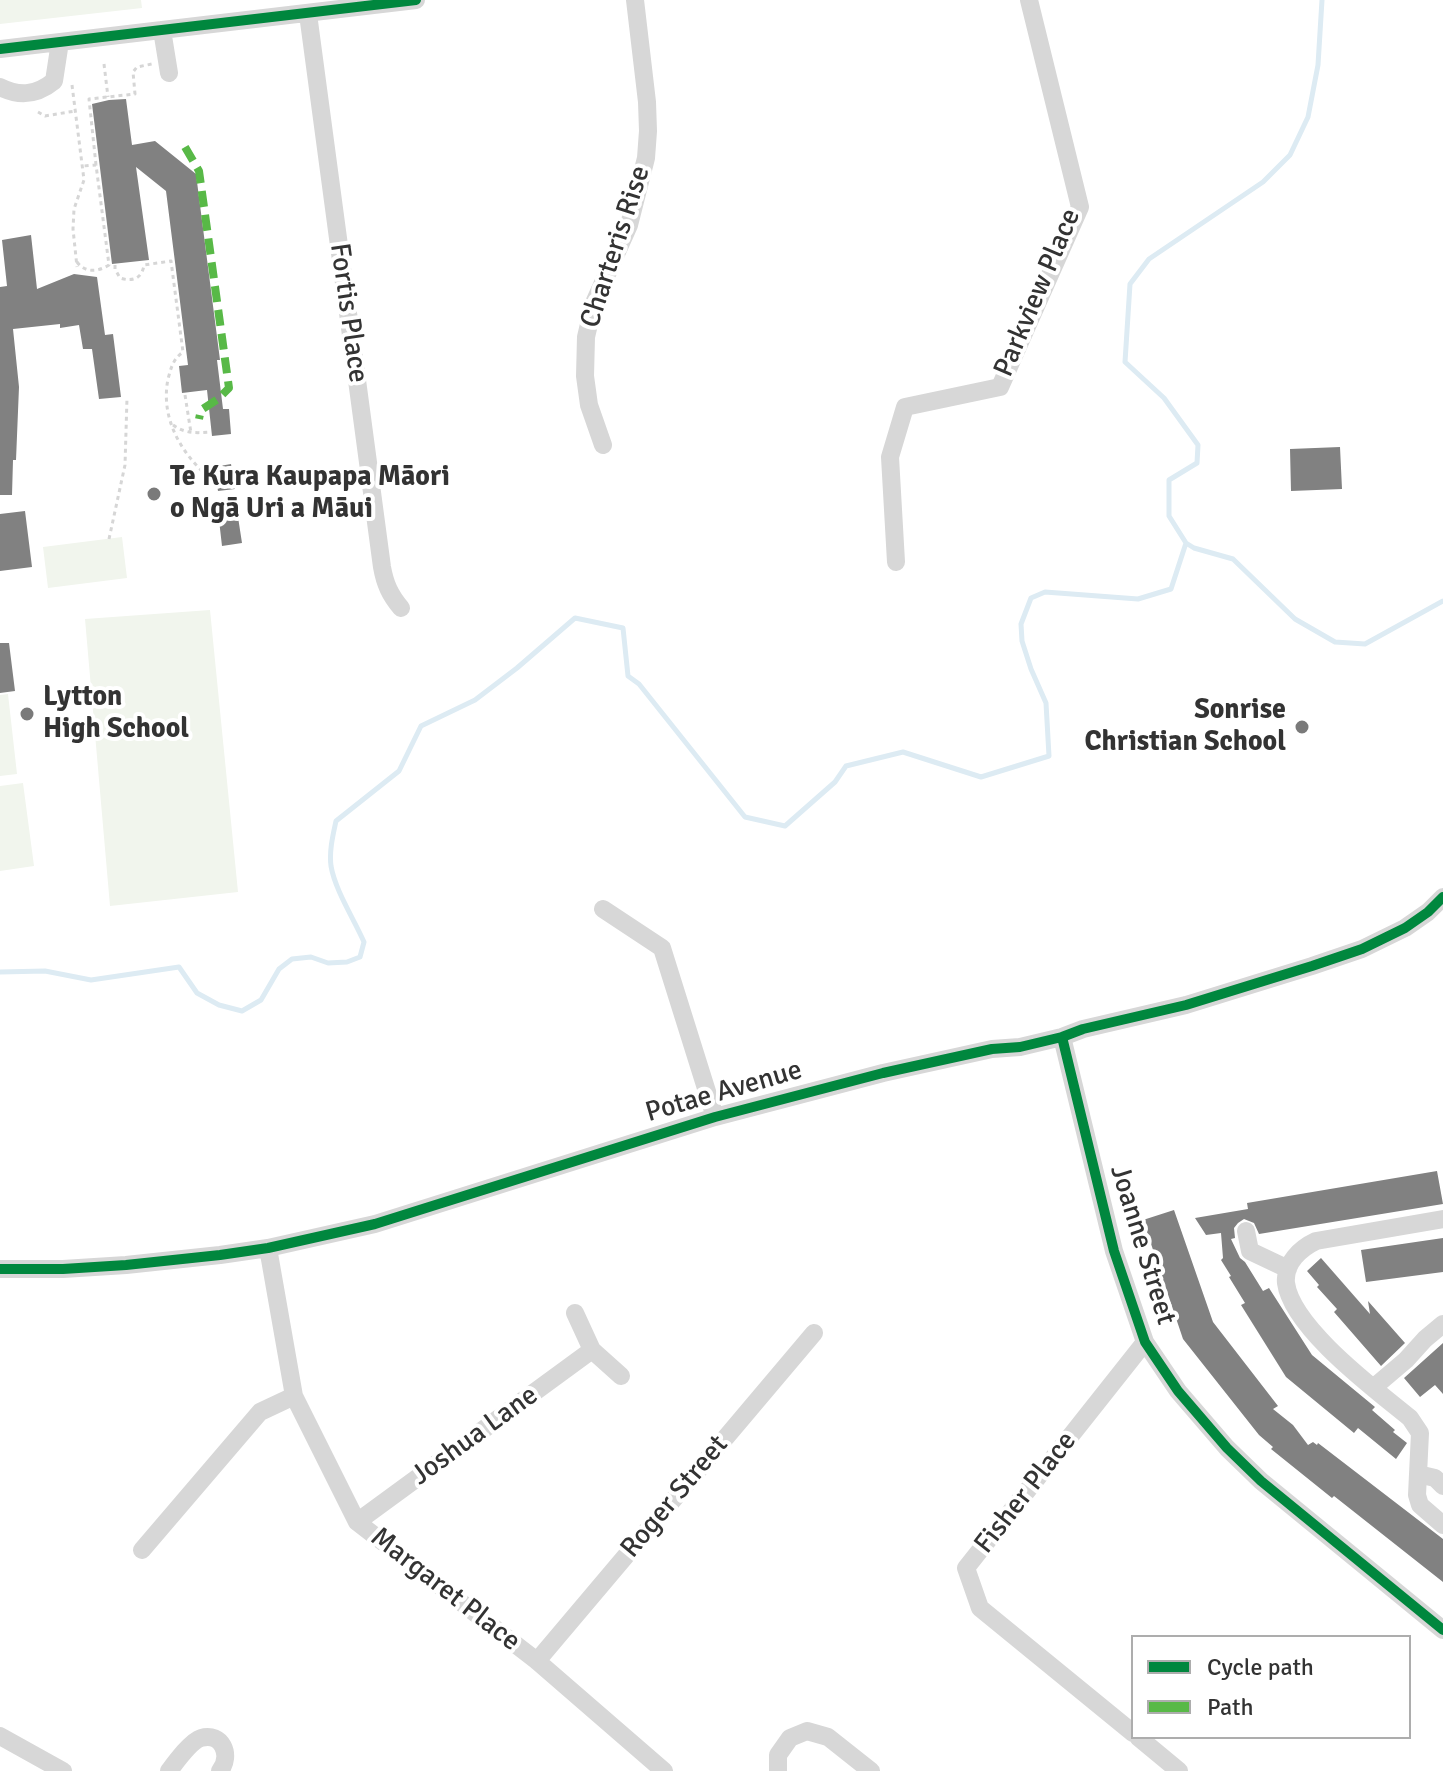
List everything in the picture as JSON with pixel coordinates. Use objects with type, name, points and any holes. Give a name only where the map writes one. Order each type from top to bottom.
[{"type":"street","points":[[0,49],[416,0]]},
{"type":"street","name":"Charteris Rise","points":[[603,445],[589,405],[585,376],[586,337],[594,303],[629,225],[646,158],[647,102],[635,0]]},
{"type":"street","name":"Parkview Place","points":[[896,562],[890,457],[905,407],[1000,387],[1080,207],[1029,0]]},
{"type":"street","name":"Fortis Place","points":[[308,14],[382,567],[390,594],[401,608]]},
{"type":"street","points":[[161,68],[162,30]]},
{"type":"street","points":[[0,87],[12,92],[44,90],[54,81],[60,42]]},
{"type":"street","name":"Potae Avenue","points":[[0,1269],[63,1269],[207,1257],[268,1248],[375,1224],[715,1117],[883,1073],[992,1049],[1020,1047],[1186,1005],[1362,949],[1405,928],[1443,897]]},
{"type":"street","points":[[603,909],[662,948],[715,1117]]},
{"type":"street","name":"Joanne Street","points":[[1062,1037],[1114,1251],[1145,1342],[1178,1391],[1238,1459],[1443,1630]]},
{"type":"street","points":[[1443,1219],[1316,1241],[1302,1248],[1289,1264],[1286,1281],[1292,1300],[1311,1329],[1349,1369],[1415,1424],[1420,1433],[1417,1495],[1420,1505],[1443,1525]]},
{"type":"street","points":[[1246,1231],[1250,1251],[1288,1269]]},
{"type":"street","name":"Margaret Place","points":[[268,1248],[294,1396],[357,1522],[537,1661],[664,1771]]},
{"type":"street","points":[[575,1313],[592,1350],[621,1376]]},
{"type":"street","points":[[1373,1388],[1443,1324]]},
{"type":"street","name":"Roger Street","points":[[537,1661],[814,1333]]},
{"type":"street","name":"Fisher Place","points":[[1131,1731],[980,1608],[966,1568],[1145,1342]]},
{"type":"street","name":"Joshua Lane","points":[[357,1522],[592,1350]]},
{"type":"street","points":[[142,1550],[260,1412],[294,1396]]},
{"type":"street","points":[[1418,1474],[1435,1478],[1443,1486]]},
{"type":"street","points":[[778,1771],[778,1755],[790,1738],[807,1731],[828,1737],[871,1771]]},
{"type":"street","points":[[0,1736],[63,1771]]},
{"type":"street","points":[[169,1771],[195,1741],[208,1737],[219,1742],[226,1752],[225,1765],[220,1771]]},
{"type":"street","points":[[1140,1739],[1179,1771]]},
{"type":"path","points":[[104,64],[108,97]]},
{"type":"path","points":[[57,69],[71,67],[83,166],[84,180],[74,209],[77,265],[89,270],[115,267],[120,278],[130,281],[142,273],[144,265],[171,261],[183,352],[176,357],[167,384],[167,407],[176,438],[211,479]]},
{"type":"path","points":[[104,267],[109,265],[89,99],[135,94],[133,72],[137,67],[161,68]]},
{"type":"path","points":[[38,112],[45,116],[75,111]]},
{"type":"path","points":[[83,166],[96,165]]},
{"type":"path","points":[[185,395],[191,433]]},
{"type":"path","points":[[109,539],[125,465],[127,398]]},
{"type":"path","points":[[172,424],[181,431],[211,432]]},
{"type":"shaded area","points":[[0,0],[141,0],[142,8],[0,24]]},
{"type":"shaded area","points":[[122,537],[127,578],[48,588],[43,547]]},
{"type":"shaded area","points":[[210,610],[238,892],[110,906],[85,619]]},
{"type":"shaded area","points":[[8,694],[17,774],[0,776],[0,695]]},
{"type":"shaded area","points":[[23,783],[34,866],[0,871],[0,786]]},
{"type":"building","points":[[126,99],[132,145],[155,141],[196,174],[220,360],[217,360],[223,409],[229,409],[231,434],[212,436],[207,390],[182,393],[179,366],[188,365],[166,191],[136,167],[149,260],[112,264],[92,104]]},
{"type":"building","points":[[31,235],[37,289],[74,274],[97,277],[105,335],[113,334],[121,397],[99,399],[92,349],[83,349],[79,325],[13,329],[19,387],[16,460],[13,460],[12,495],[0,495],[0,287],[7,286],[2,240]]},
{"type":"building","points":[[1340,447],[1342,489],[1291,491],[1290,449]]},
{"type":"building","points":[[231,464],[235,489],[218,491],[214,467]]},
{"type":"building","points":[[25,511],[32,567],[0,571],[0,514]]},
{"type":"building","points":[[238,517],[242,543],[222,546],[219,520]]},
{"type":"building","points":[[0,643],[9,643],[15,691],[0,693]]},
{"type":"building","points":[[1437,1171],[1443,1204],[1259,1234],[1254,1223],[1244,1219],[1234,1228],[1235,1238],[1231,1239],[1263,1291],[1269,1288],[1312,1355],[1375,1407],[1372,1410],[1407,1443],[1396,1459],[1358,1428],[1354,1433],[1286,1377],[1241,1305],[1245,1303],[1221,1260],[1221,1233],[1206,1235],[1195,1218],[1248,1209],[1247,1203]]},
{"type":"building","points":[[1174,1210],[1213,1322],[1278,1406],[1273,1409],[1293,1425],[1308,1445],[1318,1443],[1443,1539],[1443,1582],[1271,1449],[1273,1447],[1259,1435],[1183,1339],[1143,1220]]},
{"type":"building","points":[[1443,1238],[1443,1272],[1366,1282],[1361,1250]]},
{"type":"building","points":[[1321,1258],[1370,1314],[1368,1301],[1405,1343],[1381,1366],[1334,1312],[1337,1309],[1307,1271]]},
{"type":"building","points":[[1443,1343],[1443,1394],[1435,1385],[1420,1397],[1404,1378]]},
{"type":"waterway","points":[[0,972],[45,971],[91,980],[179,967],[197,993],[219,1005],[242,1011],[261,1000],[279,969],[292,959],[311,957],[328,963],[347,962],[360,957],[364,942],[331,866],[336,821],[399,771],[421,726],[475,700],[575,618],[623,628],[628,676],[639,684],[745,817],[785,826],[835,782],[846,766],[903,752],[981,777],[1049,756],[1046,703],[1022,641],[1021,624],[1031,598],[1045,592],[1138,599],[1171,589],[1186,543],[1169,516],[1169,480],[1197,463],[1198,445],[1164,398],[1125,362],[1130,284],[1149,259],[1263,182],[1290,155],[1308,117],[1318,65],[1322,0]]},
{"type":"waterway","points":[[1186,543],[1233,559],[1295,619],[1335,642],[1365,644],[1443,601]]},
{"type":"marked path","points":[[185,147],[199,171],[229,388],[201,410],[199,419]]},
{"type":"cycle path","points":[[0,49],[416,0]]},
{"type":"cycle path","points":[[0,1269],[126,1265],[220,1255],[268,1248],[375,1224],[715,1117],[883,1073],[992,1049],[1020,1047],[1186,1005],[1362,949],[1405,928],[1443,897]]},
{"type":"cycle path","points":[[1062,1037],[1114,1251],[1145,1342],[1178,1391],[1227,1448],[1261,1481],[1443,1630]]},
{"type":"place","name":"Te Kura Kaupapa Māori o Ngā Uri a Māui","points":[[154,494]]},
{"type":"place","name":"Lytton High School","points":[[27,714]]},
{"type":"place","name":"Sonrise Christian School","points":[[1302,727]]}]
